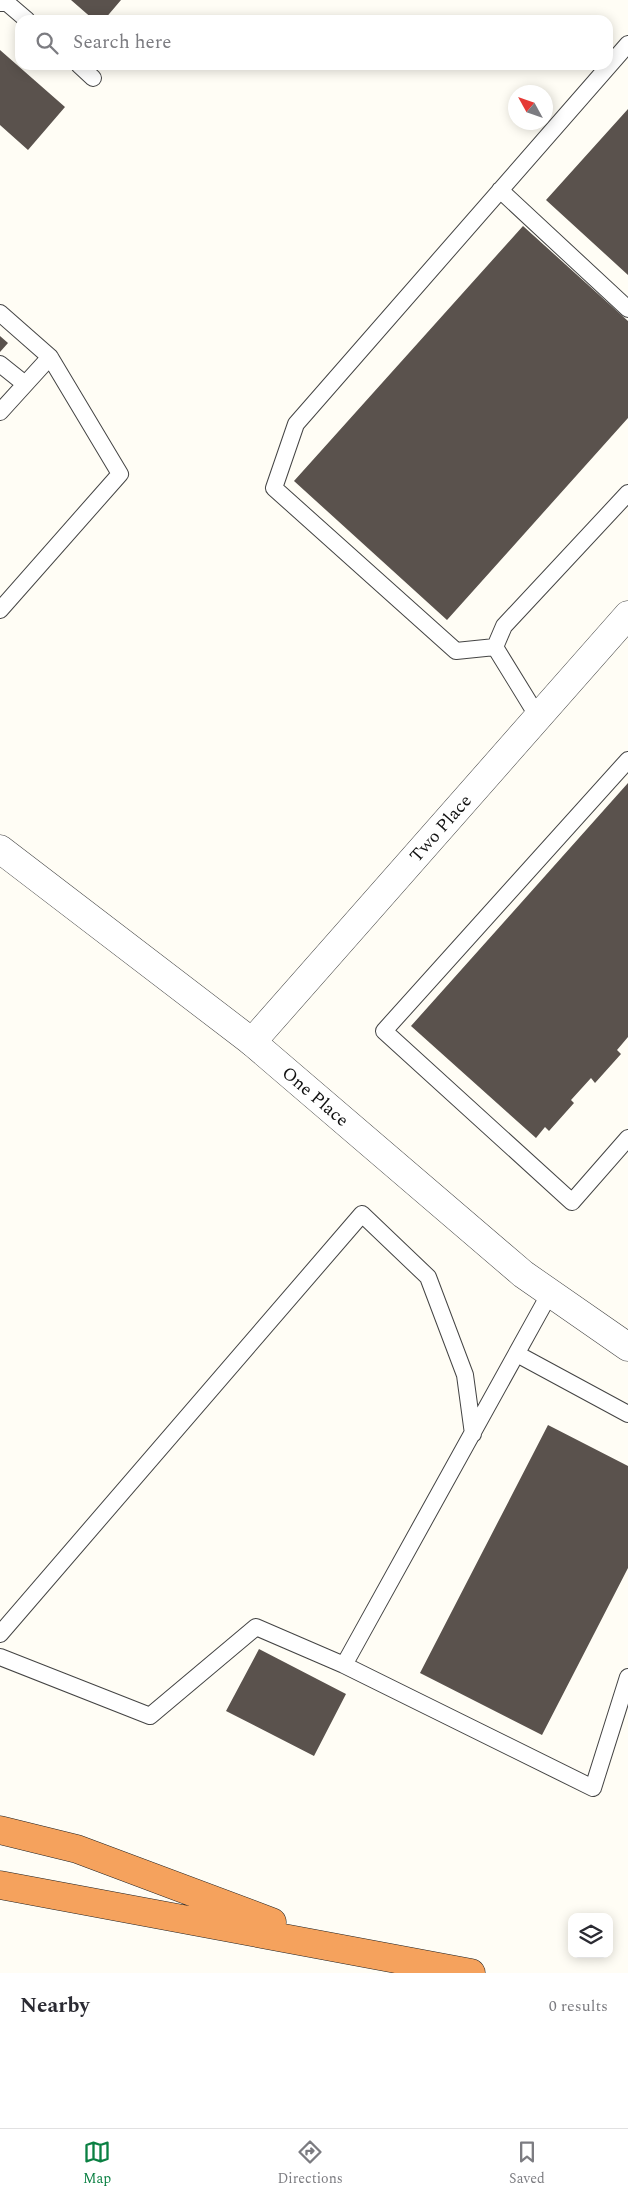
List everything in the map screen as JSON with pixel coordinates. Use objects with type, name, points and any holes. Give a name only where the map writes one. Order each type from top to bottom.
[{"type":"highway","points":[[0,1830],[77,1849],[339,1948]]},
{"type":"highway","points":[[0,1884],[471,1973]]},
{"type":"street","name":"Two Place","points":[[252,1042],[628,615]]},
{"type":"street","name":"One Place","points":[[0,848],[252,1042],[515,1267],[628,1347]]},
{"type":"lane","points":[[0,3],[7,3],[21,15]]},
{"type":"lane","points":[[613,61],[628,44]]},
{"type":"lane","points":[[84,70],[93,78]]},
{"type":"lane","points":[[495,647],[456,651],[274,488],[296,424],[605,70]]},
{"type":"lane","points":[[500,190],[628,309]]},
{"type":"lane","points":[[0,313],[50,357],[120,474],[0,610]]},
{"type":"lane","points":[[3,404],[50,357]]},
{"type":"lane","points":[[0,364],[25,384]]},
{"type":"lane","points":[[495,647],[504,626],[628,492]]},
{"type":"lane","points":[[495,647],[538,717]]},
{"type":"lane","points":[[628,760],[384,1032],[572,1202],[628,1138]]},
{"type":"lane","points":[[0,1634],[362,1214],[428,1277],[465,1375],[472,1434]]},
{"type":"lane","points":[[344,1665],[550,1293]]},
{"type":"lane","points":[[517,1354],[628,1414]]},
{"type":"lane","points":[[0,1657],[150,1716],[256,1627],[344,1665],[593,1788],[628,1677]]},
{"type":"building","points":[[71,0],[121,0],[108,15],[88,15]]},
{"type":"building","points":[[0,50],[15,63],[15,70],[23,70],[65,107],[28,150],[0,125]]},
{"type":"building","points":[[628,109],[628,275],[546,200]]},
{"type":"building","points":[[523,226],[628,321],[628,418],[447,620],[294,481]]},
{"type":"building","points":[[0,336],[8,343],[0,352]]},
{"type":"building","points":[[628,783],[628,1037],[617,1050],[621,1054],[595,1083],[591,1078],[571,1100],[574,1103],[549,1131],[545,1127],[536,1138],[411,1026]]},
{"type":"building","points":[[548,1425],[628,1466],[628,1568],[542,1735],[420,1673]]},
{"type":"building","points":[[259,1649],[346,1694],[314,1756],[226,1711]]}]
